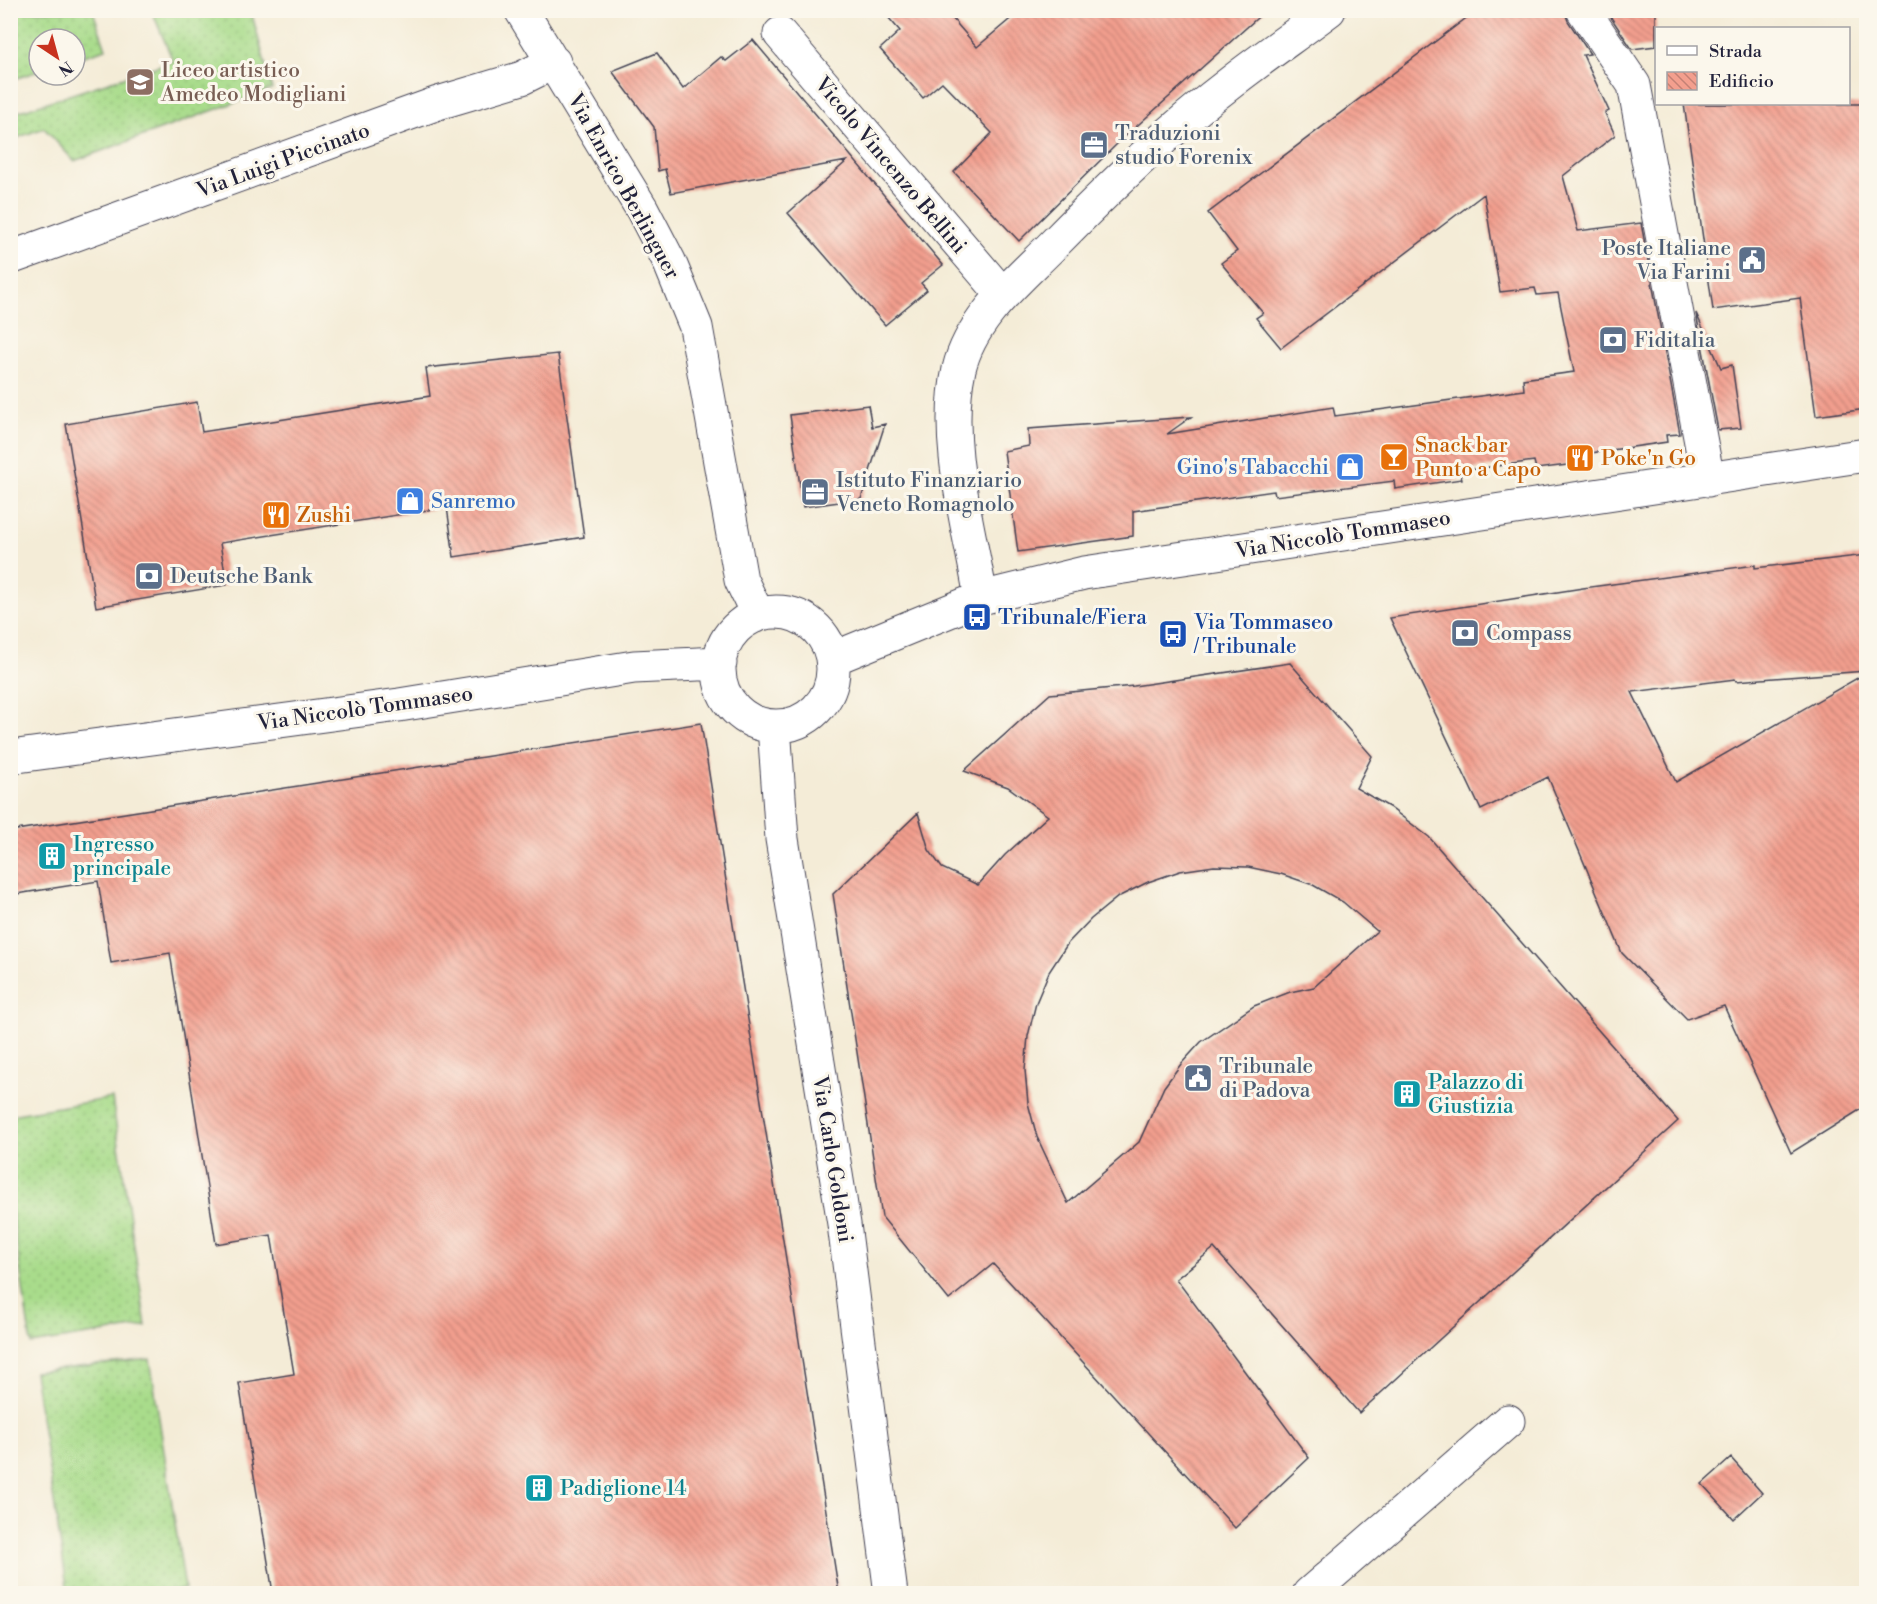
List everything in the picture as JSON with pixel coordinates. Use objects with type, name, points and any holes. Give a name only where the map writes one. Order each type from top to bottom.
[{"type":"street","name":"Via Enrico Berlinguer","points":[[521,10],[648,219],[669,261],[696,327],[741,580],[758,615]]},
{"type":"street","points":[[981,598],[959,478],[955,408],[959,369],[973,334],[1003,295],[1115,182],[1233,81],[1329,10]]},
{"type":"street","points":[[1583,10],[1634,85],[1708,480]]},
{"type":"street","name":"Vicolo Vincenzo Bellini","points":[[780,34],[1003,295]]},
{"type":"street","name":"Via Luigi Piccinato","points":[[10,258],[438,103],[522,78],[554,62]]},
{"type":"street","name":"Via Niccolò Tommaseo","points":[[832,659],[981,598],[1084,573],[1866,455]]},
{"type":"street","points":[[777,612],[797,616],[813,626],[826,641],[832,659],[830,689],[819,706],[794,724],[774,726],[756,722],[739,713],[728,699],[720,681],[720,663],[726,642],[740,625],[758,615],[777,612]]},
{"type":"street","name":"Via Niccolò Tommaseo","points":[[10,758],[399,705],[634,667],[720,663]]},
{"type":"street","name":"Via Carlo Goldoni","points":[[774,726],[782,839],[844,1224],[891,1593]]},
{"type":"street","points":[[1309,1593],[1508,1421]]},
{"type":"green space","points":[[10,11],[93,11],[106,49],[87,55],[87,27],[27,27],[27,75],[11,80]]},
{"type":"green space","name":"Liceo artistico Amedeo Modigliani","points":[[152,11],[251,11],[272,89],[74,161],[44,128],[11,140],[11,114],[173,61]]},
{"type":"green space","points":[[112,1098],[146,1326],[31,1344],[11,1205],[11,1115]]},
{"type":"green space","points":[[150,1359],[185,1589],[144,1594],[68,1593],[34,1372]]},
{"type":"building","points":[[882,10],[945,10],[977,47],[1021,10],[1266,10],[1119,142],[1019,241],[954,172],[992,133],[942,82],[923,98],[880,49],[900,31]]},
{"type":"building","points":[[1477,10],[1564,10],[1568,21],[1590,54],[1583,55],[1609,111],[1605,113],[1615,135],[1563,176],[1578,231],[1641,223],[1680,434],[1666,435],[1667,442],[1591,453],[1591,462],[1536,469],[1534,461],[1460,471],[1462,479],[1395,489],[1394,481],[1275,496],[1274,491],[1133,511],[1133,536],[1018,552],[1004,451],[1029,446],[1028,429],[1191,417],[1167,434],[1333,407],[1335,416],[1524,390],[1523,379],[1574,372],[1558,293],[1537,295],[1535,288],[1500,292],[1484,194],[1281,348],[1256,318],[1263,313],[1221,263],[1237,251],[1208,213]]},
{"type":"building","points":[[1606,10],[1656,10],[1655,46],[1632,49]]},
{"type":"building","points":[[753,40],[943,265],[921,283],[927,290],[885,325],[788,213],[847,161],[671,193],[665,169],[658,171],[654,127],[612,71],[657,53],[683,89],[721,57],[726,61]]},
{"type":"building","points":[[1866,104],[1866,409],[1816,416],[1800,298],[1713,310],[1684,105]]},
{"type":"building","points":[[1696,313],[1721,368],[1732,365],[1741,428],[1718,430]]},
{"type":"building","points":[[558,354],[584,537],[454,557],[447,507],[220,543],[227,585],[96,607],[66,424],[197,402],[202,432],[430,396],[426,368]]},
{"type":"building","points":[[868,405],[872,427],[885,424],[861,499],[803,507],[790,415]]},
{"type":"building","points":[[1866,555],[1866,671],[1736,681],[1735,679],[1632,692],[1676,782],[1866,673],[1866,1106],[1791,1153],[1724,1006],[1687,1019],[1622,953],[1548,777],[1481,810],[1390,618],[1583,588],[1755,565],[1755,568]]},
{"type":"building","name":"Palazzo di Giustizia","points":[[1290,663],[1372,756],[1356,788],[1389,807],[1429,837],[1678,1121],[1359,1413],[1214,1248],[1176,1279],[1309,1458],[1235,1528],[993,1264],[949,1300],[882,1217],[833,894],[918,813],[929,850],[942,868],[978,885],[1005,855],[1048,816],[1008,787],[964,771],[1050,694],[1134,686]],"holes":[[[1214,866],[1248,867],[1281,874],[1313,885],[1343,902],[1377,931],[1314,987],[1290,992],[1254,1006],[1201,1042],[1164,1087],[1139,1142],[1068,1203],[1037,1137],[1028,1103],[1025,1070],[1028,1036],[1036,1003],[1049,972],[1068,943],[1091,919],[1118,897],[1148,882],[1180,871]]]},
{"type":"building","points":[[701,723],[839,1593],[273,1593],[239,1383],[294,1374],[271,1235],[216,1244],[170,953],[111,963],[98,881],[10,895],[10,831]]},
{"type":"building","points":[[1731,1458],[1762,1493],[1734,1519],[1702,1484]]},
{"type":"place","name":"Liceo artistico Amedeo Modigliani","points":[[140,82]]},
{"type":"place","name":"Traduzioni studio Forenix","points":[[1094,145]]},
{"type":"place","name":"Poste Italiane Via Farini","points":[[1752,260]]},
{"type":"place","name":"Fiditalia","points":[[1613,340]]},
{"type":"place","name":"Snack bar Punto a Capo","points":[[1394,457]]},
{"type":"place","name":"Poke'n Go","points":[[1580,458]]},
{"type":"place","name":"Gino's Tabacchi","points":[[1350,467]]},
{"type":"place","name":"Istituto Finanziario Veneto Romagnolo","points":[[815,492]]},
{"type":"place","name":"Sanremo","points":[[410,501]]},
{"type":"place","name":"Zushi","points":[[276,515]]},
{"type":"place","name":"Deutsche Bank","points":[[149,576]]},
{"type":"place","name":"Tribunale/Fiera","points":[[977,617]]},
{"type":"place","name":"Compass","points":[[1465,633]]},
{"type":"place","name":"Via Tommaseo / Tribunale","points":[[1173,634]]},
{"type":"place","name":"Ingresso principale","points":[[52,856]]},
{"type":"place","name":"Tribunale di Padova","points":[[1198,1078]]},
{"type":"place","name":"Palazzo di Giustizia","points":[[1407,1094]]},
{"type":"place","name":"Padiglione 14","points":[[539,1488]]}]
